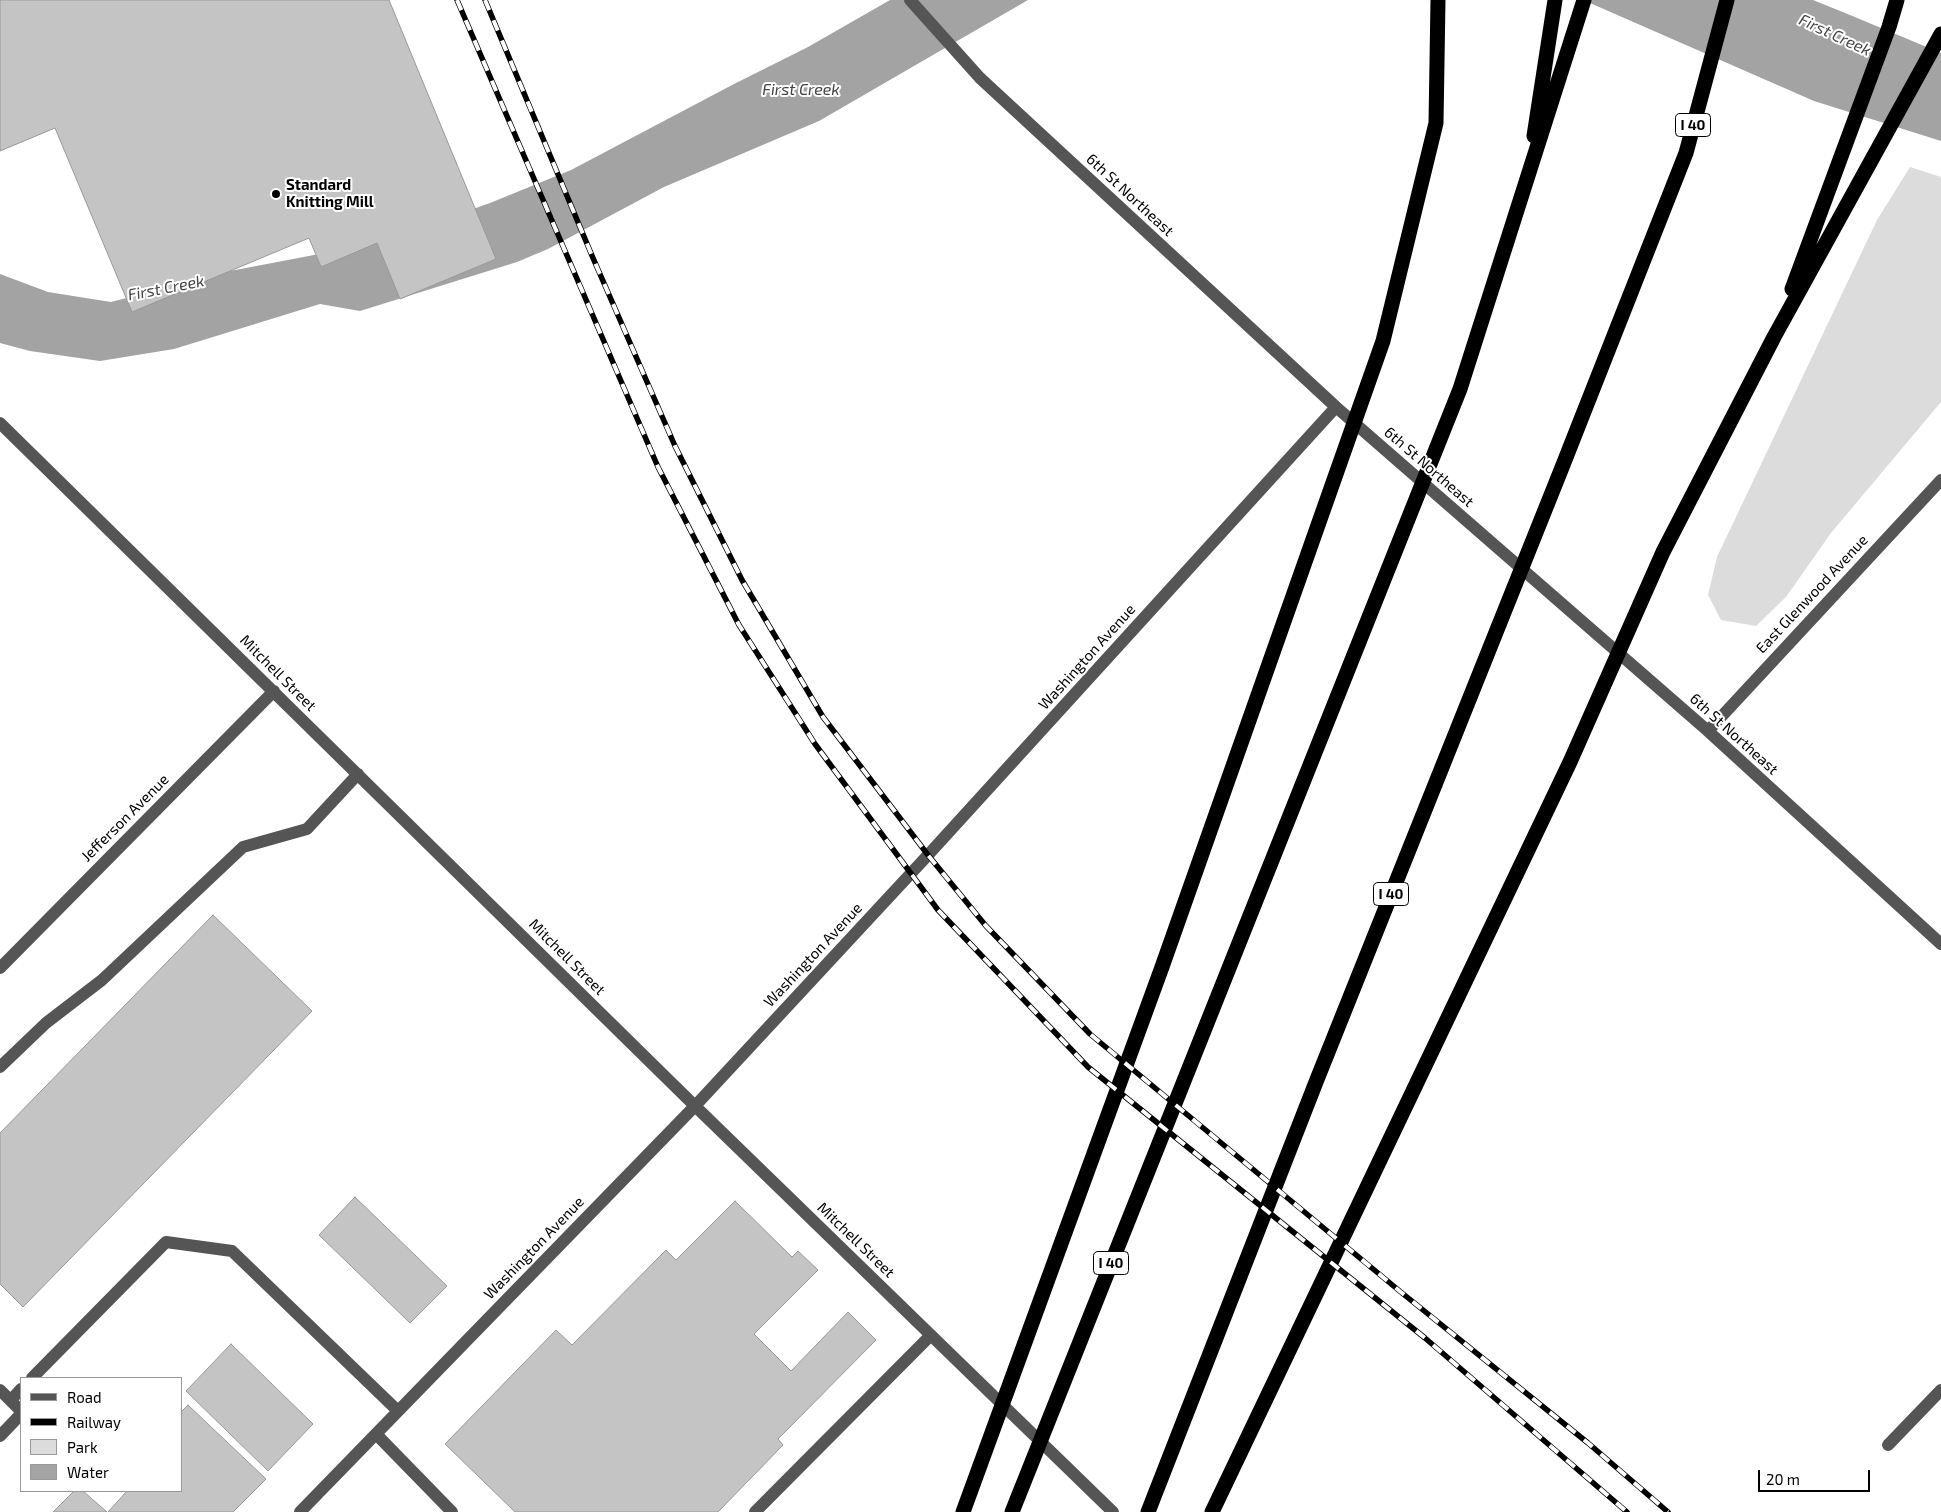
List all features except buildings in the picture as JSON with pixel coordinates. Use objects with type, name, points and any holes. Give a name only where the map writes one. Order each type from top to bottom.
[{"type":"highway","points":[[963,1512],[1162,967],[1383,340],[1436,123],[1438,0]]},
{"type":"highway","points":[[1526,184],[1554,0]]},
{"type":"highway","name":"I 40","points":[[1012,1512],[1460,389],[1584,0]]},
{"type":"highway","name":"I 40","points":[[1148,1512],[1316,1082],[1686,153],[1727,0]]},
{"type":"highway","points":[[1774,337],[1889,27],[1897,0]]},
{"type":"highway","points":[[1212,1512],[1570,762],[1663,552],[1774,337],[1941,34]]},
{"type":"street","name":"6th St Northeast","points":[[910,0],[980,78],[1336,408],[1708,731],[1941,944]]},
{"type":"street","name":"Washington Avenue","points":[[300,1512],[695,1106],[928,855],[1336,408]]},
{"type":"street","name":"Mitchell Street","points":[[0,423],[695,1106],[1113,1512]]},
{"type":"street","name":"East Glenwood Avenue","points":[[1708,731],[1941,480]]},
{"type":"street","name":"Jefferson Avenue","points":[[0,968],[274,691]]},
{"type":"street","points":[[0,1068],[46,1023],[102,980],[243,847],[307,829],[358,774]]},
{"type":"street","points":[[33,1377],[166,1242],[232,1251],[398,1411]]},
{"type":"street","points":[[755,1512],[931,1335]]},
{"type":"street","points":[[0,1390],[20,1411]]},
{"type":"street","points":[[11,1400],[20,1390]]},
{"type":"street","points":[[1888,1445],[1941,1390]]},
{"type":"street","points":[[0,1436],[20,1413]]},
{"type":"street","points":[[376,1434],[452,1512]]},
{"type":"green space","points":[[1910,167],[1941,177],[1941,402],[1831,533],[1786,597],[1756,626],[1721,620],[1708,595],[1717,557],[1877,220]]},
{"type":"water","name":"First Creek","points":[[890,0],[1028,0],[819,121],[664,187],[548,249],[517,262],[360,311],[320,304],[174,349],[100,361],[30,351],[0,343],[0,274],[48,292],[111,302],[230,271],[377,243],[490,203],[571,170],[808,47]]},
{"type":"water","name":"First Creek","points":[[1583,0],[1813,0],[1941,53],[1941,141],[1814,101]]},
{"type":"railway","points":[[457,0],[658,467],[739,625],[815,744],[938,910],[1088,1067],[1425,1338],[1627,1512]]},
{"type":"railway","points":[[485,0],[593,258],[675,446],[742,580],[823,717],[928,855],[986,926],[1090,1034],[1402,1293],[1588,1443],[1668,1512]]},
{"type":"place","name":"Standard Knitting Mill","points":[[276,194]]}]
